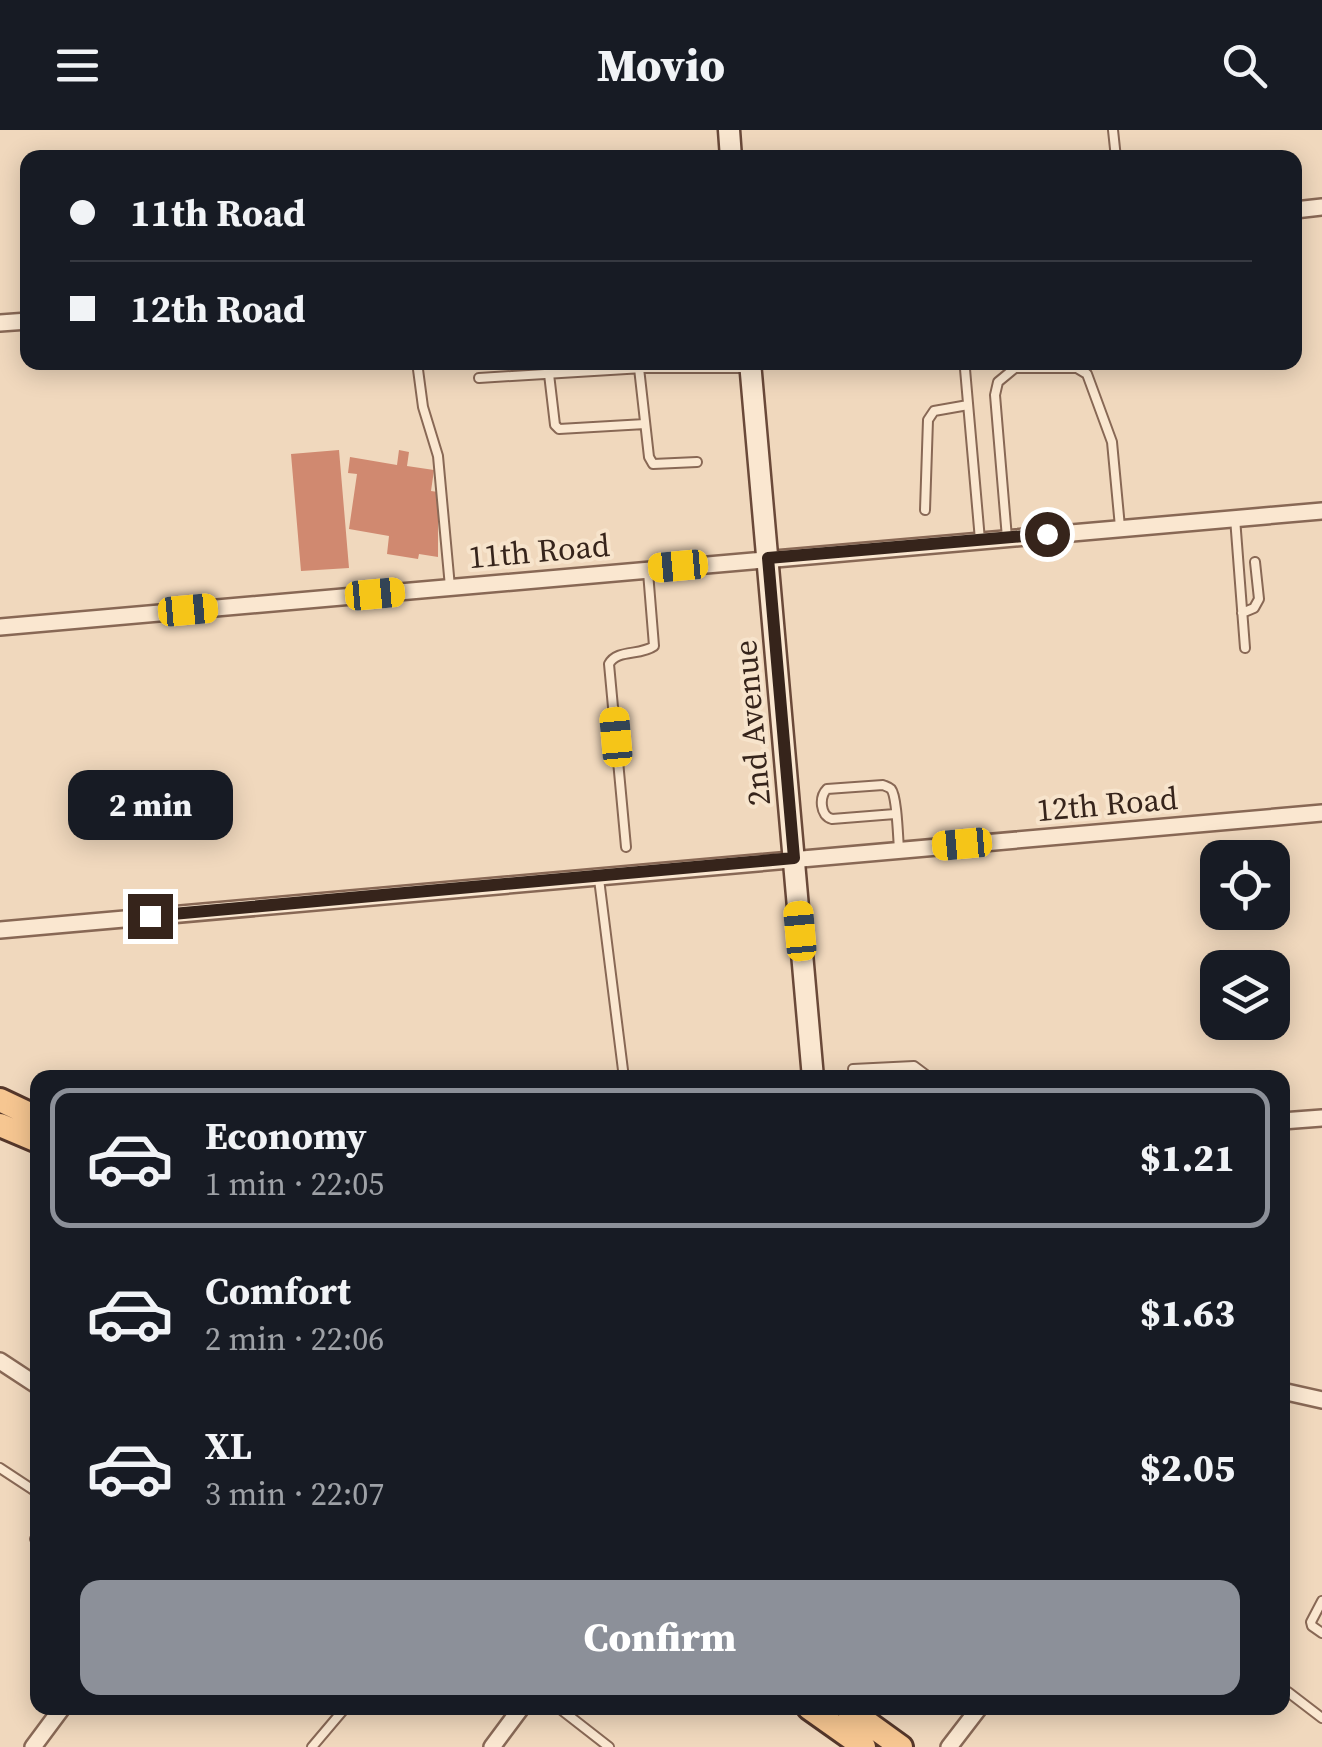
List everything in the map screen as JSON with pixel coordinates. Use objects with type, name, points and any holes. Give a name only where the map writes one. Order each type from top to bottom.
[{"type":"main road","points":[[0,1100],[30,1114]]},
{"type":"main road","points":[[0,1125],[30,1138]]},
{"type":"main road","points":[[819,1715],[864,1747]]},
{"type":"main road","points":[[857,1715],[901,1747]]},
{"type":"street","name":"2nd Avenue","points":[[750,370],[812,1070]]},
{"type":"street","name":"11th Road","points":[[0,627],[1322,511]]},
{"type":"street","name":"12th Road","points":[[0,930],[1322,813]]},
{"type":"street","points":[[1290,1121],[1322,1118]]},
{"type":"street","points":[[0,1361],[30,1381]]},
{"type":"street","points":[[1290,1393],[1322,1400]]},
{"type":"street","points":[[32,1747],[57,1715]]},
{"type":"street","points":[[492,1747],[516,1715]]},
{"type":"street","points":[[949,1747],[974,1715]]},
{"type":"lane","points":[[419,370],[423,407],[438,456],[450,587]]},
{"type":"lane","points":[[479,378],[609,370]]},
{"type":"lane","points":[[639,370],[649,458],[653,464],[697,462]]},
{"type":"lane","points":[[965,370],[980,540]]},
{"type":"lane","points":[[1006,538],[995,394],[998,382],[1013,370]]},
{"type":"lane","points":[[1080,370],[1087,374],[1112,442],[1120,528]]},
{"type":"lane","points":[[548,374],[555,425],[559,429],[645,424]]},
{"type":"lane","points":[[925,510],[928,420],[934,411],[968,405]]},
{"type":"lane","points":[[1235,518],[1245,648]]},
{"type":"lane","points":[[1242,612],[1254,608],[1258,599],[1255,562]]},
{"type":"lane","points":[[626,847],[608,664],[616,656],[654,646],[648,569]]},
{"type":"lane","points":[[895,814],[826,818],[823,792],[883,785],[890,788],[893,792],[899,850]]},
{"type":"lane","points":[[598,876],[623,1070]]},
{"type":"lane","points":[[853,1069],[914,1066],[919,1070]]},
{"type":"lane","points":[[0,1468],[30,1488]]},
{"type":"lane","points":[[1322,1600],[1311,1622],[1322,1634]]},
{"type":"lane","points":[[1290,1694],[1322,1718]]},
{"type":"lane","points":[[312,1747],[339,1715]]},
{"type":"lane","points":[[568,1715],[608,1747]]},
{"type":"building","points":[[339,450],[349,568],[301,571],[291,454]]},
{"type":"building","points":[[399,450],[409,452],[407,466],[434,470],[431,491],[438,492],[438,557],[419,554],[418,559],[387,554],[389,536],[349,529],[357,474],[348,473],[350,457],[397,465]]},
{"type":"route","points":[[150,916],[794,858],[768,558],[1047,534]]}]
